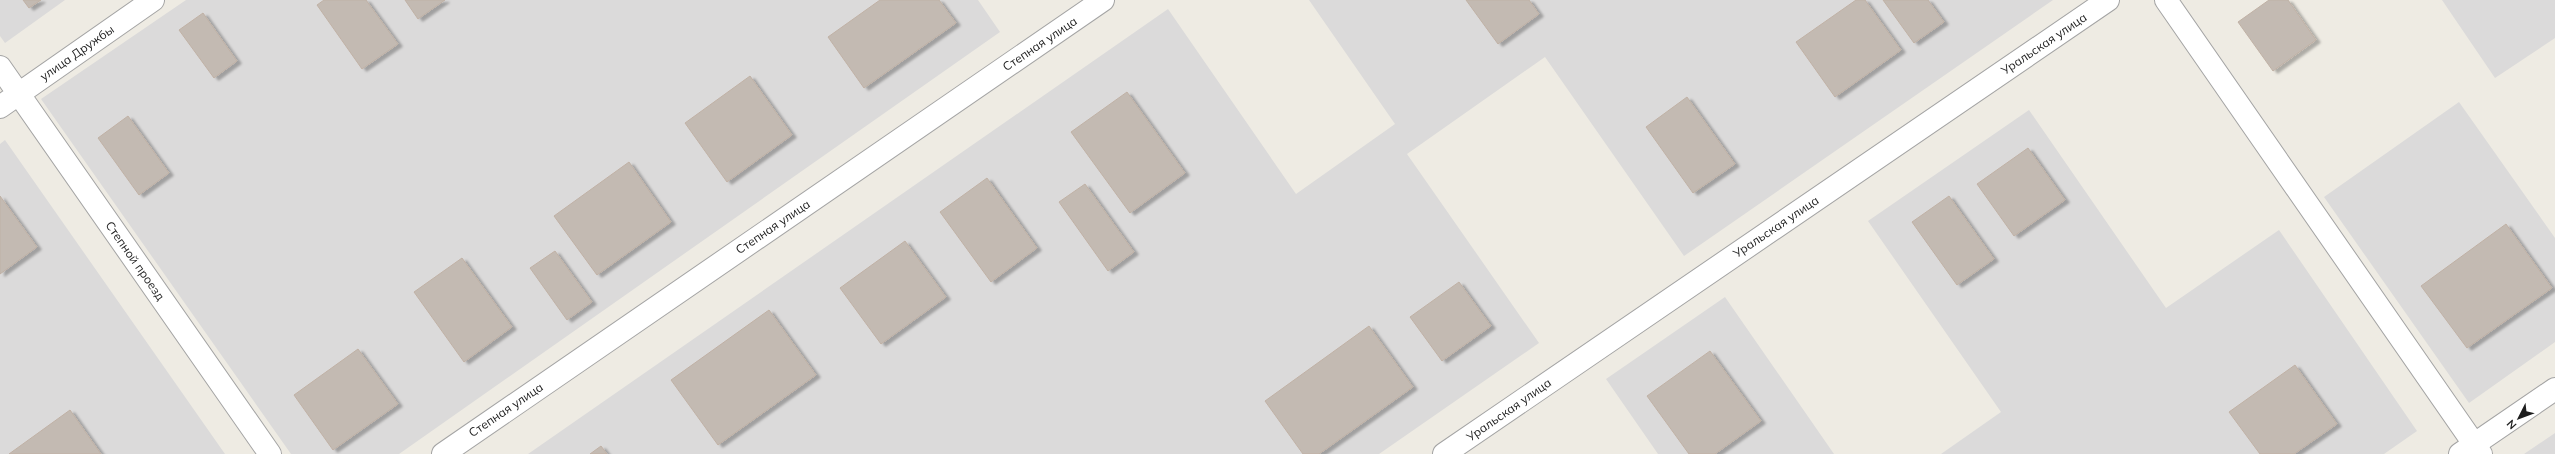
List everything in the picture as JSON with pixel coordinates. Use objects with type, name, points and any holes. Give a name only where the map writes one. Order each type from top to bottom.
[{"type":"street","name":"улица Дружбы","points":[[0,107],[153,0]]},
{"type":"street","name":"Степная улица","points":[[443,454],[1103,0]]},
{"type":"street","name":"Уральская улица","points":[[1444,454],[2108,0]]},
{"type":"street","points":[[2166,0],[2472,451],[2555,388]]},
{"type":"street","name":"Степной проезд","points":[[0,67],[270,454]]},
{"type":"shaded area","points":[[0,0],[65,0],[5,43],[0,36]]},
{"type":"shaded area","points":[[186,0],[978,0],[1000,32],[399,454],[291,454],[41,99]]},
{"type":"shaded area","points":[[1309,0],[2053,0],[1684,256],[1545,57],[1407,154],[1539,343],[1379,454],[528,454],[1168,9],[1296,194],[1395,124]]},
{"type":"shaded area","points":[[2442,0],[2555,0],[2555,38],[2495,78]]},
{"type":"shaded area","points":[[2459,102],[2555,238],[2555,342],[2469,403],[2324,197]]},
{"type":"shaded area","points":[[2029,110],[2166,308],[2279,230],[2417,431],[2384,454],[1941,454],[2001,412],[1868,221]]},
{"type":"shaded area","points":[[5,140],[225,454],[0,454],[0,144]]},
{"type":"shaded area","points":[[1725,297],[1834,454],[1658,454],[1606,379]]},
{"type":"shaded area","points":[[2555,433],[2555,454],[2524,454]]},
{"type":"building","points":[[23,0],[41,0],[29,8]]},
{"type":"building","points":[[324,0],[366,0],[398,44],[362,69],[317,5]]},
{"type":"building","points":[[405,0],[445,0],[418,19]]},
{"type":"building","points":[[880,0],[939,0],[956,23],[864,88],[828,37]]},
{"type":"building","points":[[1466,0],[1529,0],[1539,14],[1498,44]]},
{"type":"building","points":[[1856,0],[1865,0],[1901,50],[1835,97],[1796,42]]},
{"type":"building","points":[[1883,0],[1928,0],[1944,22],[1914,43]]},
{"type":"building","points":[[2269,0],[2288,0],[2316,40],[2273,71],[2238,22]]},
{"type":"building","points":[[203,13],[237,61],[214,78],[179,30]]},
{"type":"building","points":[[750,76],[792,135],[727,182],[685,123]]},
{"type":"building","points":[[1127,92],[1185,173],[1130,213],[1071,132]]},
{"type":"building","points":[[1687,97],[1735,164],[1693,193],[1646,127]]},
{"type":"building","points":[[128,116],[169,173],[139,195],[98,138]]},
{"type":"building","points":[[2028,148],[2065,200],[2014,236],[1977,184]]},
{"type":"building","points":[[629,162],[671,222],[597,275],[554,216]]},
{"type":"building","points":[[987,178],[1037,248],[991,282],[940,212]]},
{"type":"building","points":[[1085,184],[1134,252],[1108,271],[1059,202]]},
{"type":"building","points":[[0,196],[37,247],[0,274]]},
{"type":"building","points":[[1949,196],[1994,259],[1957,285],[1912,222]]},
{"type":"building","points":[[2506,224],[2552,288],[2467,348],[2421,286]]},
{"type":"building","points":[[905,241],[946,297],[881,344],[840,288]]},
{"type":"building","points":[[555,251],[592,302],[567,320],[530,268]]},
{"type":"building","points":[[462,258],[512,327],[464,362],[414,292]]},
{"type":"building","points":[[1459,282],[1491,326],[1442,361],[1410,317]]},
{"type":"building","points":[[769,310],[816,375],[718,445],[671,380]]},
{"type":"building","points":[[1369,326],[1413,387],[1319,454],[1303,454],[1265,401]]},
{"type":"building","points":[[358,349],[398,404],[333,450],[294,395]]},
{"type":"building","points":[[1710,351],[1761,421],[1715,454],[1689,454],[1647,396]]},
{"type":"building","points":[[2295,365],[2337,424],[2294,454],[2260,454],[2229,412]]},
{"type":"building","points":[[70,410],[101,454],[9,454]]},
{"type":"building","points":[[601,446],[607,454],[590,454]]}]
